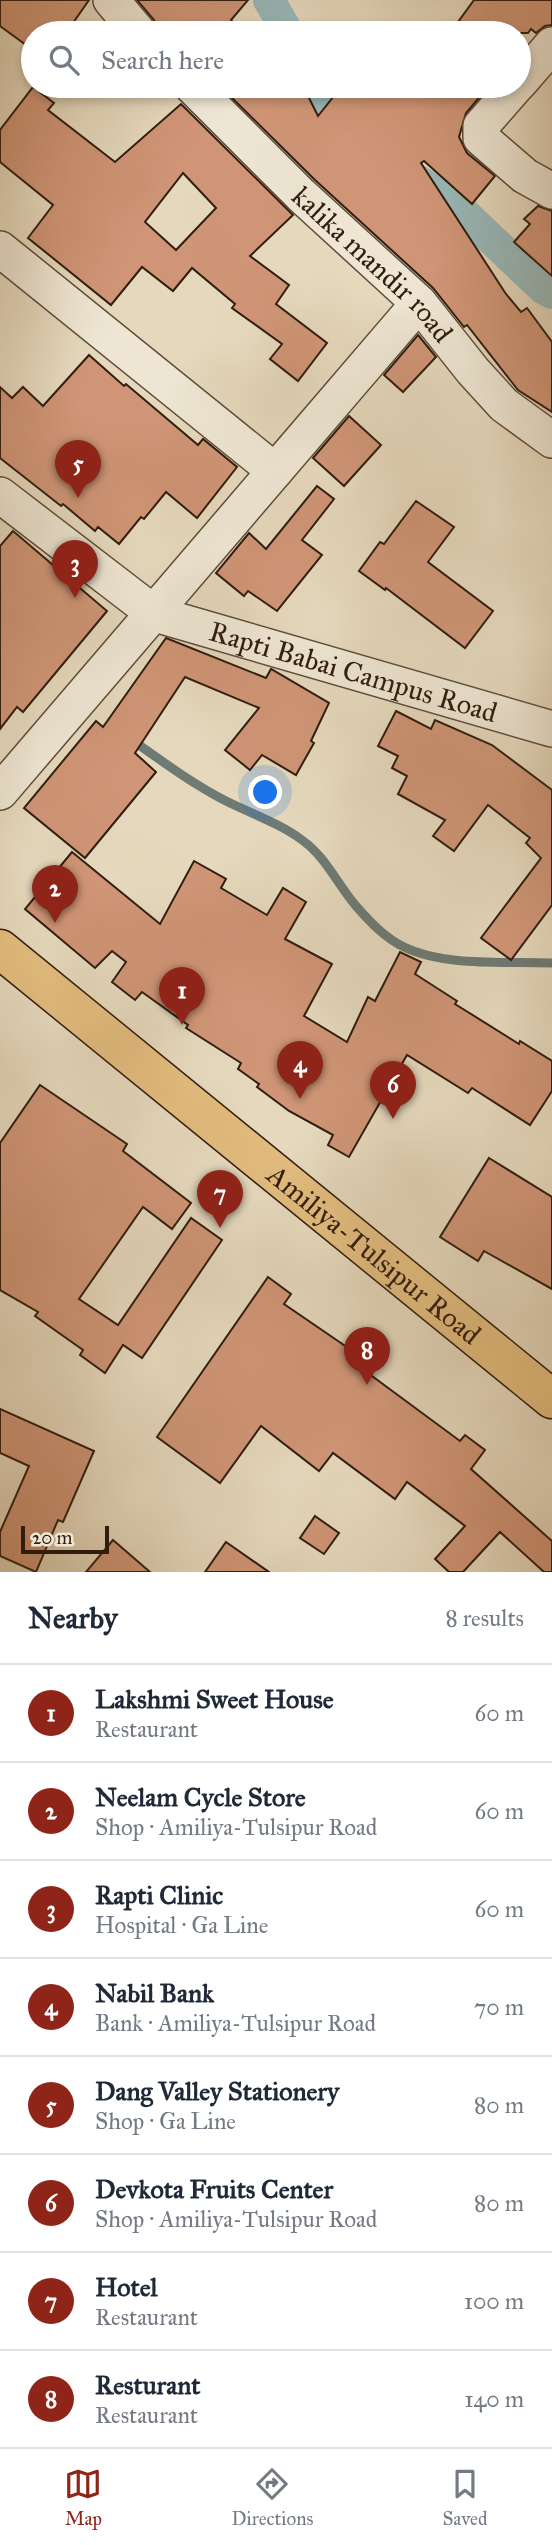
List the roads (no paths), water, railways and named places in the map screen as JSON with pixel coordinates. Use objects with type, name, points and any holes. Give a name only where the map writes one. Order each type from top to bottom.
[{"type":"main road","name":"Amiliya-Tulsipur Road","points":[[0,949],[552,1399]]},
{"type":"street","points":[[111,0],[129,21]]},
{"type":"street","points":[[531,68],[552,45]]},
{"type":"street","name":"kalika mandir road","points":[[204,98],[302,195],[419,303],[504,405],[552,439]]},
{"type":"street","points":[[505,98],[481,127],[481,138],[525,176],[552,191]]},
{"type":"street","points":[[0,249],[275,471]]},
{"type":"street","points":[[0,792],[419,303]]},
{"type":"street","points":[[0,495],[155,614]]},
{"type":"street","name":"Rapti Babai Campus Road","points":[[155,614],[552,730]]},
{"type":"waterway","points":[[269,0],[281,21]]},
{"type":"waterway","points":[[319,98],[335,126],[352,141]]},
{"type":"waterway","points":[[405,173],[450,200],[544,289],[552,293]]},
{"type":"waterway","points":[[132,740],[202,787],[302,840],[318,854],[349,898],[367,918],[384,934],[404,947],[438,958],[552,963]]},
{"type":"place","name":"Dang Valley Stationery","points":[[78,498]]},
{"type":"place","name":"Rapti Clinic","points":[[75,598]]},
{"type":"place","name":"Neelam Cycle Store","points":[[55,923]]},
{"type":"place","name":"Lakshmi Sweet House","points":[[182,1025]]},
{"type":"place","name":"Nabil Bank","points":[[300,1099]]},
{"type":"place","name":"Devkota Fruits Center","points":[[393,1119]]},
{"type":"place","name":"Hotel","points":[[220,1228]]},
{"type":"place","name":"Resturant","points":[[367,1385]]}]
